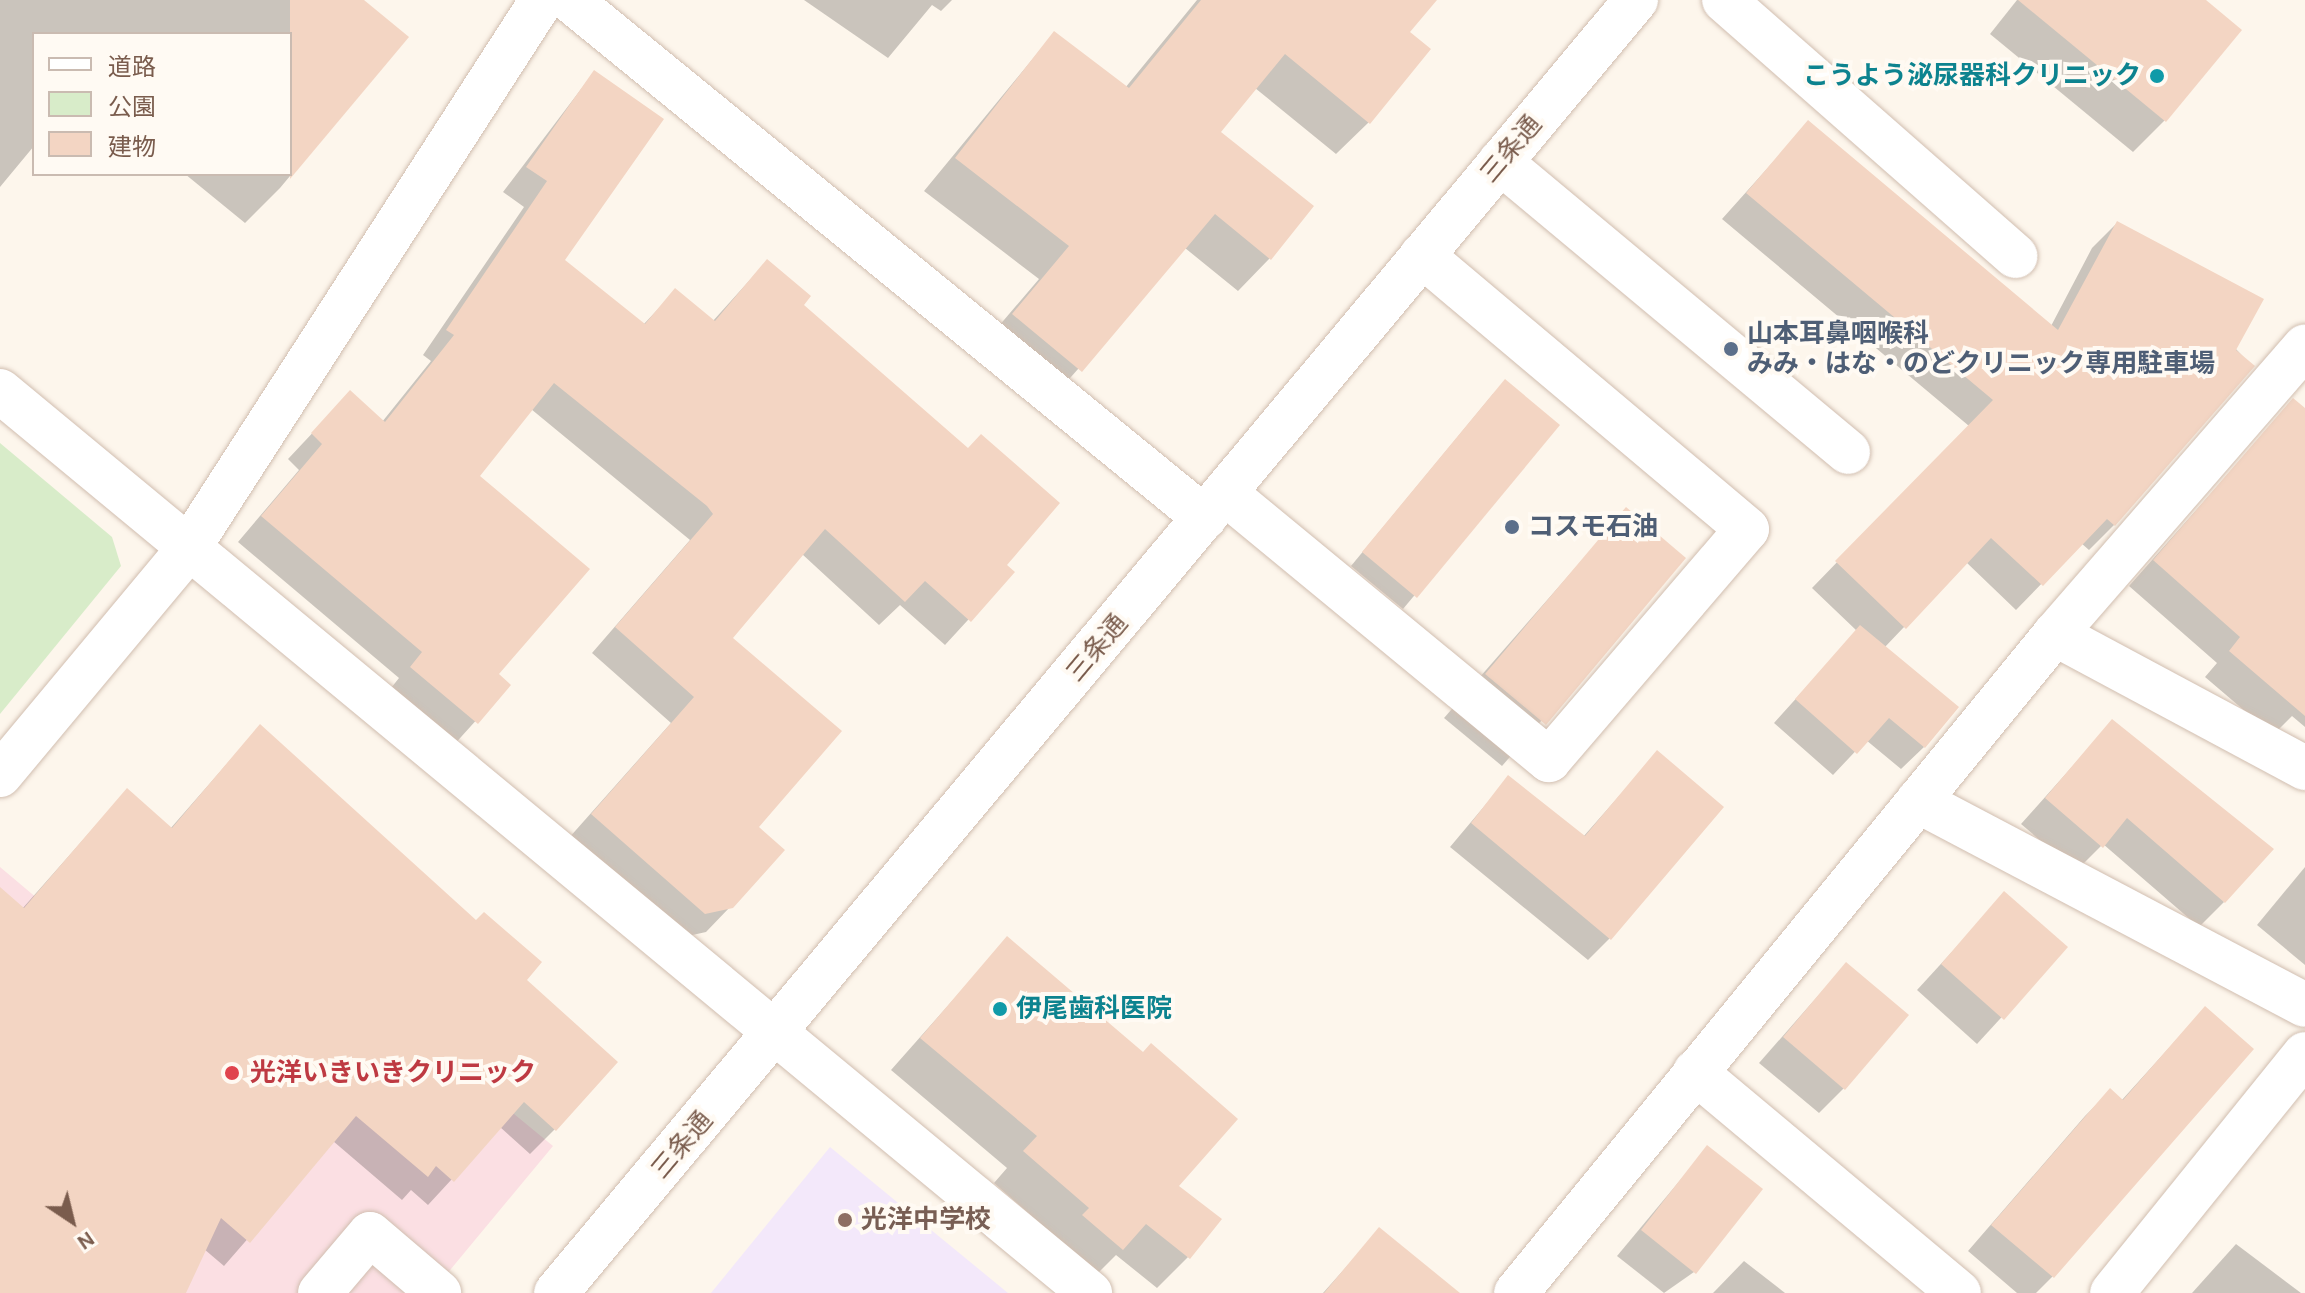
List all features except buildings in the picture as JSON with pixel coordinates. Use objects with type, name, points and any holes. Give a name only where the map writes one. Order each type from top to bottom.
[{"type":"street","points":[[0,775],[188,549],[542,0]]},
{"type":"street","points":[[570,0],[1215,506],[1549,760],[1747,529],[1422,255]]},
{"type":"street","name":"三条通","points":[[556,1293],[774,1036],[1636,0]]},
{"type":"street","points":[[1724,0],[2015,256]]},
{"type":"street","points":[[1500,162],[1848,452]]},
{"type":"street","points":[[1516,1293],[2055,634],[2305,346]]},
{"type":"street","points":[[0,391],[774,1036],[1090,1293]]},
{"type":"street","points":[[2055,634],[2305,768]]},
{"type":"street","points":[[1918,801],[2305,1005]]},
{"type":"street","points":[[2112,1293],[2305,1054]]},
{"type":"street","points":[[1695,1072],[1959,1293]]},
{"type":"street","points":[[320,1293],[370,1234],[439,1293]]},
{"type":"shaded area","name":"光洋いきいきクリニック","points":[[0,867],[158,1000],[251,898],[553,1146],[431,1293],[0,1293]]},
{"type":"shaded area","name":"光洋中学校","points":[[830,1147],[1008,1293],[711,1293]]},
{"type":"green space","points":[[0,443],[112,537],[121,566],[0,714]]},
{"type":"place","name":"こうよう泌尿器科クリニック","points":[[2157,76]]},
{"type":"place","name":"山本耳鼻咽喉科 みみ・はな・のどクリニック専用駐車場","points":[[1731,349]]},
{"type":"place","name":"コスモ石油","points":[[1512,527]]},
{"type":"place","name":"伊尾歯科医院","points":[[1000,1009]]},
{"type":"place","name":"光洋いきいきクリニック","points":[[232,1073]]},
{"type":"place","name":"光洋中学校","points":[[845,1220]]}]
